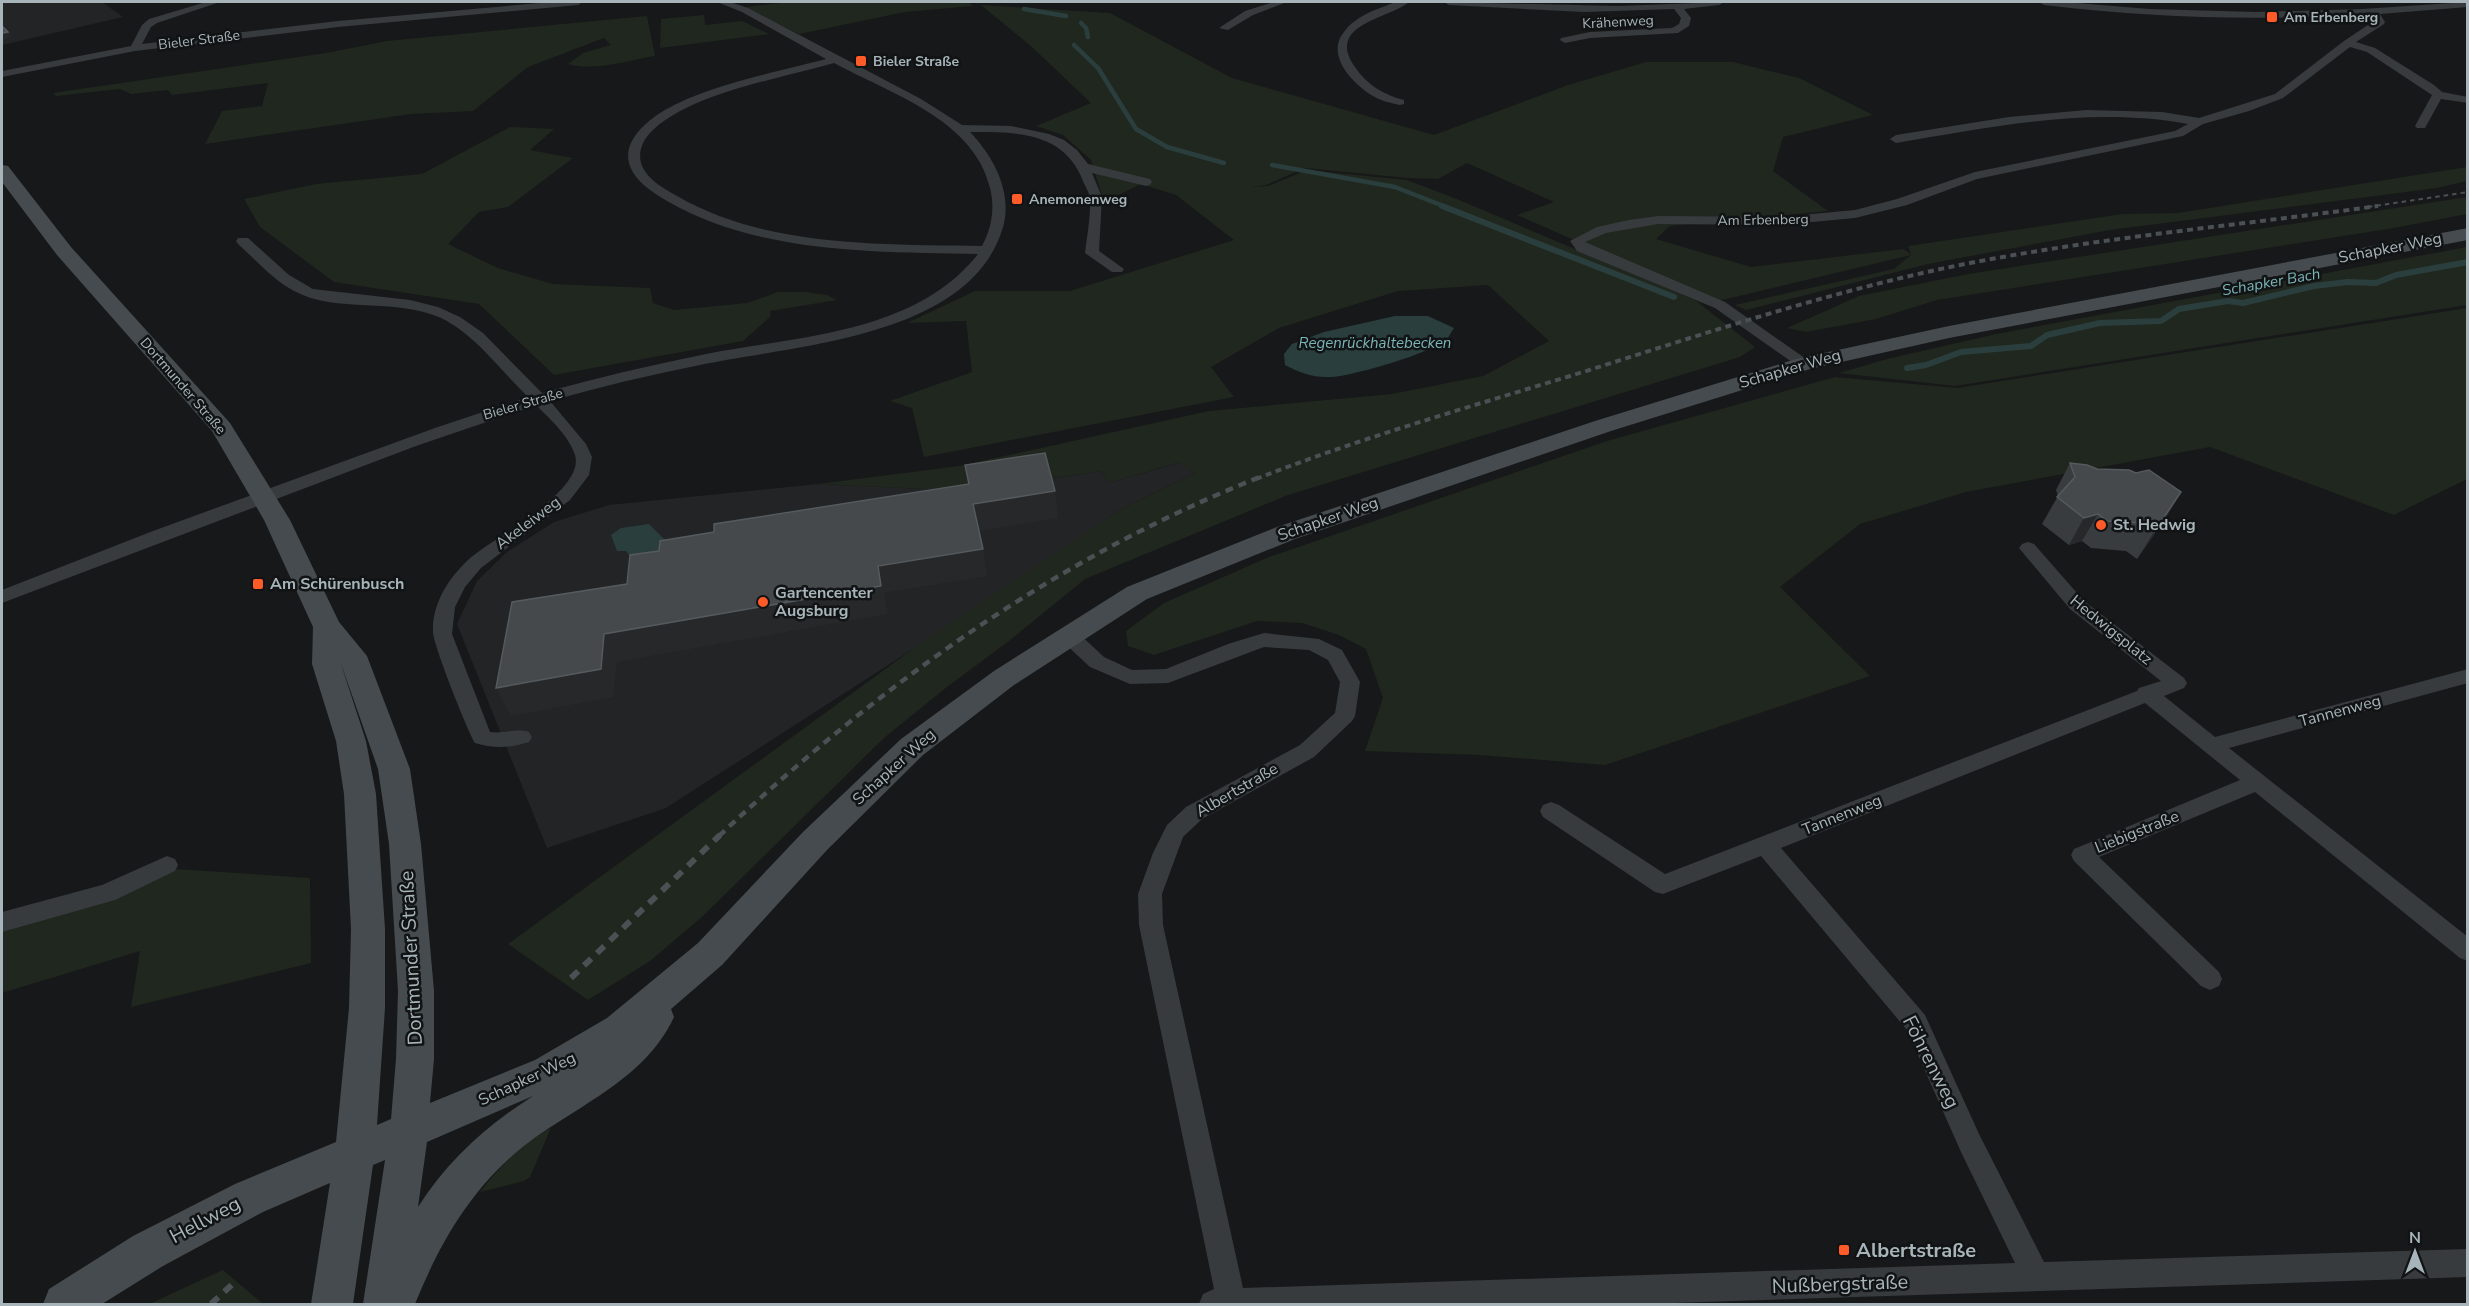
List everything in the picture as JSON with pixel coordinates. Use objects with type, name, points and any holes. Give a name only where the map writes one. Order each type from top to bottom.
[{"type":"street","points":[[135,48],[147,25],[153,21],[215,2]]},
{"type":"street","name":"Bieler Straße","points":[[2,74],[135,48],[338,24],[578,2]]},
{"type":"street","name":"Bieler Straße","points":[[264,496],[464,421],[537,399],[664,366],[845,332],[880,322],[914,311],[948,291],[968,274],[987,250],[996,231],[1000,200],[986,160],[959,129],[918,103],[745,10],[722,2]]},
{"type":"street","points":[[1224,28],[1250,13],[1282,2]]},
{"type":"street","points":[[1400,102],[1379,96],[1360,80],[1342,54],[1342,44],[1345,35],[1356,24],[1404,2]]},
{"type":"street","points":[[1449,2],[1586,8],[1677,7],[1719,2]]},
{"type":"street","points":[[2044,2],[2168,12],[2374,12],[2468,4]]},
{"type":"street","name":"Krähenweg","points":[[1565,40],[1590,35],[1674,31],[1684,26],[1686,18],[1677,7]]},
{"type":"street","name":"Am Erbenberg","points":[[1804,364],[1720,305],[1582,248],[1577,241],[1590,233],[1623,223],[1807,220],[1871,210],[1975,176],[2179,134],[2199,122],[2245,109],[2279,96],[2348,43],[2380,22],[2374,12]]},
{"type":"street","points":[[2348,43],[2371,50],[2430,87],[2438,95],[2468,100]]},
{"type":"street","points":[[836,59],[705,96],[670,112],[650,125],[639,138],[633,153],[639,173],[670,198],[693,210],[721,221],[759,230],[842,244],[987,250]]},
{"type":"street","points":[[2421,126],[2438,95]]},
{"type":"street","name":"Am Erbenberg","points":[[1896,139],[2018,120],[2074,115],[2143,114],[2199,122]]},
{"type":"street","points":[[959,129],[1003,129],[1037,133],[1059,142],[1079,158],[1096,197],[1092,254],[1117,269]]},
{"type":"street","points":[[1084,166],[1146,182]]},
{"type":"street","name":"Dortmunder Straße","points":[[2,170],[64,251],[222,428],[264,496],[327,627],[353,656],[394,769],[405,844],[416,991],[415,1059],[409,1130],[384,1305]]},
{"type":"street","name":"Schapker Weg","points":[[355,1152],[548,1072],[620,1030],[710,954],[815,841],[912,747],[1004,678],[1137,593],[1286,533],[1603,426],[1804,364],[1949,332],[2468,234]]},
{"type":"street","name":"Akeleiweg","points":[[243,242],[299,288],[320,295],[411,304],[448,316],[470,329],[567,429],[584,456],[582,476],[562,499],[507,538],[462,578],[446,601],[441,617],[442,634],[482,738],[498,741],[522,737]]},
{"type":"street","points":[[2,597],[264,496]]},
{"type":"street","name":"Hedwigsplatz","points":[[2028,548],[2077,605],[2177,683],[2146,693]]},
{"type":"street","name":"Dortmunder Straße","points":[[327,627],[326,664],[351,741],[360,794],[368,929],[367,1008],[355,1152],[332,1305]]},
{"type":"street","name":"Albertstraße","points":[[1068,635],[1097,662],[1130,677],[1168,676],[1264,640],[1312,644],[1335,655],[1350,682],[1345,716],[1307,751],[1194,813],[1175,831],[1164,853],[1150,894],[1151,925],[1217,1225],[1222,1304]]},
{"type":"street","name":"Tannenweg","points":[[2212,745],[2468,676]]},
{"type":"street","points":[[2146,693],[2468,951]]},
{"type":"street","name":"Tannenweg","points":[[1551,812],[1601,842],[1663,885],[2146,693]]},
{"type":"street","name":"Liebigstraße","points":[[2210,979],[2082,855],[2258,782]]},
{"type":"street","name":"Föhrenweg","points":[[1765,845],[1916,1023],[1970,1143],[2036,1276]]},
{"type":"street","points":[[2,922],[107,893],[166,865]]},
{"type":"street","points":[[394,1305],[410,1261],[432,1221],[451,1194],[483,1158],[507,1136],[627,1052],[710,954]]},
{"type":"street","name":"Hellweg","points":[[64,1305],[148,1251],[249,1198],[355,1152]]},
{"type":"street","name":"Nußbergstraße","points":[[1222,1304],[2468,1263]]},
{"type":"shaded area","points":[[2,2],[102,2],[123,17],[2,45]]},
{"type":"shaded area","points":[[789,2],[968,2],[973,6],[905,12],[799,34],[745,7]]},
{"type":"shaded area","points":[[981,5],[1110,13],[1232,78],[1434,135],[1568,85],[1646,62],[1733,62],[1799,78],[1873,115],[1783,137],[1773,171],[1828,211],[1670,226],[1656,239],[1751,267],[1903,249],[1911,254],[1908,246],[2122,214],[2178,213],[2467,167],[2467,181],[2437,188],[2110,230],[1928,264],[1746,310],[1735,305],[1894,269],[1911,255],[1714,302],[1517,215],[1554,202],[1467,163],[1438,179],[1305,168],[1266,185],[1252,187],[1268,186],[1307,170],[1407,180],[1695,300],[1755,347],[1740,357],[1288,495],[1085,579],[884,738],[703,916],[650,961],[588,1000],[508,944],[921,643],[1124,507],[1194,474],[1181,462],[1109,483],[1101,471],[966,491],[818,484],[959,466],[1209,411],[1392,394],[1483,376],[1549,341],[1488,285],[1398,291],[1279,328],[1211,367],[1234,397],[924,457],[912,408],[890,401],[972,372],[966,321],[907,323],[975,291],[1070,291],[1234,240],[1176,195],[1141,184],[1104,202],[1091,160],[1063,135],[1036,126],[1091,103],[1032,47]]},
{"type":"shaded area","points":[[704,15],[705,25],[742,21],[769,34],[660,48],[661,19]]},
{"type":"shaded area","points":[[647,16],[655,56],[612,65],[589,67],[568,64],[583,53],[611,45],[604,38],[528,67],[473,111],[411,114],[205,144],[222,111],[262,106],[268,83],[172,95],[168,90],[131,94],[120,89],[56,96],[53,93],[326,53],[387,41]]},
{"type":"shaded area","points":[[510,127],[554,129],[530,150],[573,158],[508,207],[479,212],[448,244],[498,268],[553,284],[650,288],[653,303],[674,310],[747,303],[778,292],[805,292],[827,295],[837,300],[770,311],[770,317],[743,341],[554,375],[479,304],[334,282],[260,227],[244,199],[316,184],[422,174]]},
{"type":"shaded area","points":[[2467,197],[2467,214],[2394,228],[1937,300],[1876,319],[1806,332],[1787,328],[1859,296],[1968,274]]},
{"type":"shaded area","points":[[2467,247],[2467,305],[1955,386],[1839,373],[1887,359],[1996,334]]},
{"type":"shaded area","points":[[2467,308],[2467,479],[2394,515],[2210,447],[1966,492],[1860,524],[1780,587],[1870,676],[1605,765],[1480,755],[1365,751],[1383,698],[1366,649],[1339,635],[1302,623],[1257,621],[1154,655],[1128,646],[1126,631],[1164,603],[1269,557],[1607,441],[1835,377],[1957,388]]},
{"type":"shaded area","points":[[1182,462],[1194,474],[1124,507],[972,611],[666,808],[547,848],[457,624],[477,581],[507,552],[554,522],[609,505],[818,484],[966,491],[1101,471],[1109,483]]},
{"type":"shaded area","points":[[176,869],[310,878],[311,963],[131,1007],[140,951],[2,993],[2,926],[109,896]]},
{"type":"shaded area","points":[[551,1128],[530,1177],[524,1181],[480,1192],[512,1156]]},
{"type":"shaded area","points":[[223,1270],[263,1304],[149,1304]]},
{"type":"water","name":"Regenrückhaltebecken","points":[[1395,316],[1428,316],[1454,328],[1446,340],[1438,345],[1390,363],[1354,373],[1318,377],[1285,365],[1284,354],[1292,344],[1324,332]]},
{"type":"water","points":[[649,524],[663,538],[684,552],[639,568],[626,551],[617,551],[611,535],[621,528]]},
{"type":"building","points":[[1045,453],[1055,491],[973,504],[983,549],[878,566],[881,586],[604,634],[601,669],[496,688],[512,602],[627,584],[630,555],[659,551],[660,541],[714,532],[714,524],[969,484],[965,465]]},
{"type":"building","points":[[2070,463],[2097,469],[2129,470],[2136,473],[2149,470],[2181,492],[2154,532],[2142,523],[2107,521],[2098,514],[2084,518],[2057,497],[2075,477]]},
{"type":"waterway","points":[[1024,9],[1066,16]]},
{"type":"waterway","points":[[1081,23],[1086,28],[1088,37]]},
{"type":"waterway","points":[[1074,45],[1098,68],[1136,129],[1167,147],[1224,163]]},
{"type":"waterway","points":[[1272,165],[1395,187],[1446,207]]},
{"type":"waterway","points":[[1442,206],[1674,297]]},
{"type":"waterway","name":"Schapker Bach","points":[[1907,368],[1926,365],[1961,352],[2031,346],[2047,335],[2100,323],[2161,321],[2179,309],[2228,301],[2243,303],[2314,286],[2348,282],[2376,283],[2396,275],[2468,262]]},
{"type":"railway","points":[[2368,207],[2468,192]]},
{"type":"railway","points":[[1256,479],[1418,422],[1733,325],[1884,282],[1986,260],[2084,244],[2378,206]]},
{"type":"railway","points":[[719,836],[842,728],[906,678],[973,631],[1041,587],[1111,546],[1184,510],[1260,477]]},
{"type":"railway","points":[[571,978],[720,835]]},
{"type":"railway","points":[[211,1304],[236,1281]]},
{"type":"place","name":"Am Erbenberg","points":[[2272,17]]},
{"type":"place","name":"Bieler Straße","points":[[861,61]]},
{"type":"place","name":"Anemonenweg","points":[[1017,199]]},
{"type":"place","name":"St. Hedwig","points":[[2101,525]]},
{"type":"place","name":"Am Schürenbusch","points":[[258,584]]},
{"type":"place","name":"Gartencenter Augsburg","points":[[763,602]]},
{"type":"place","name":"Albertstraße","points":[[1844,1250]]}]
